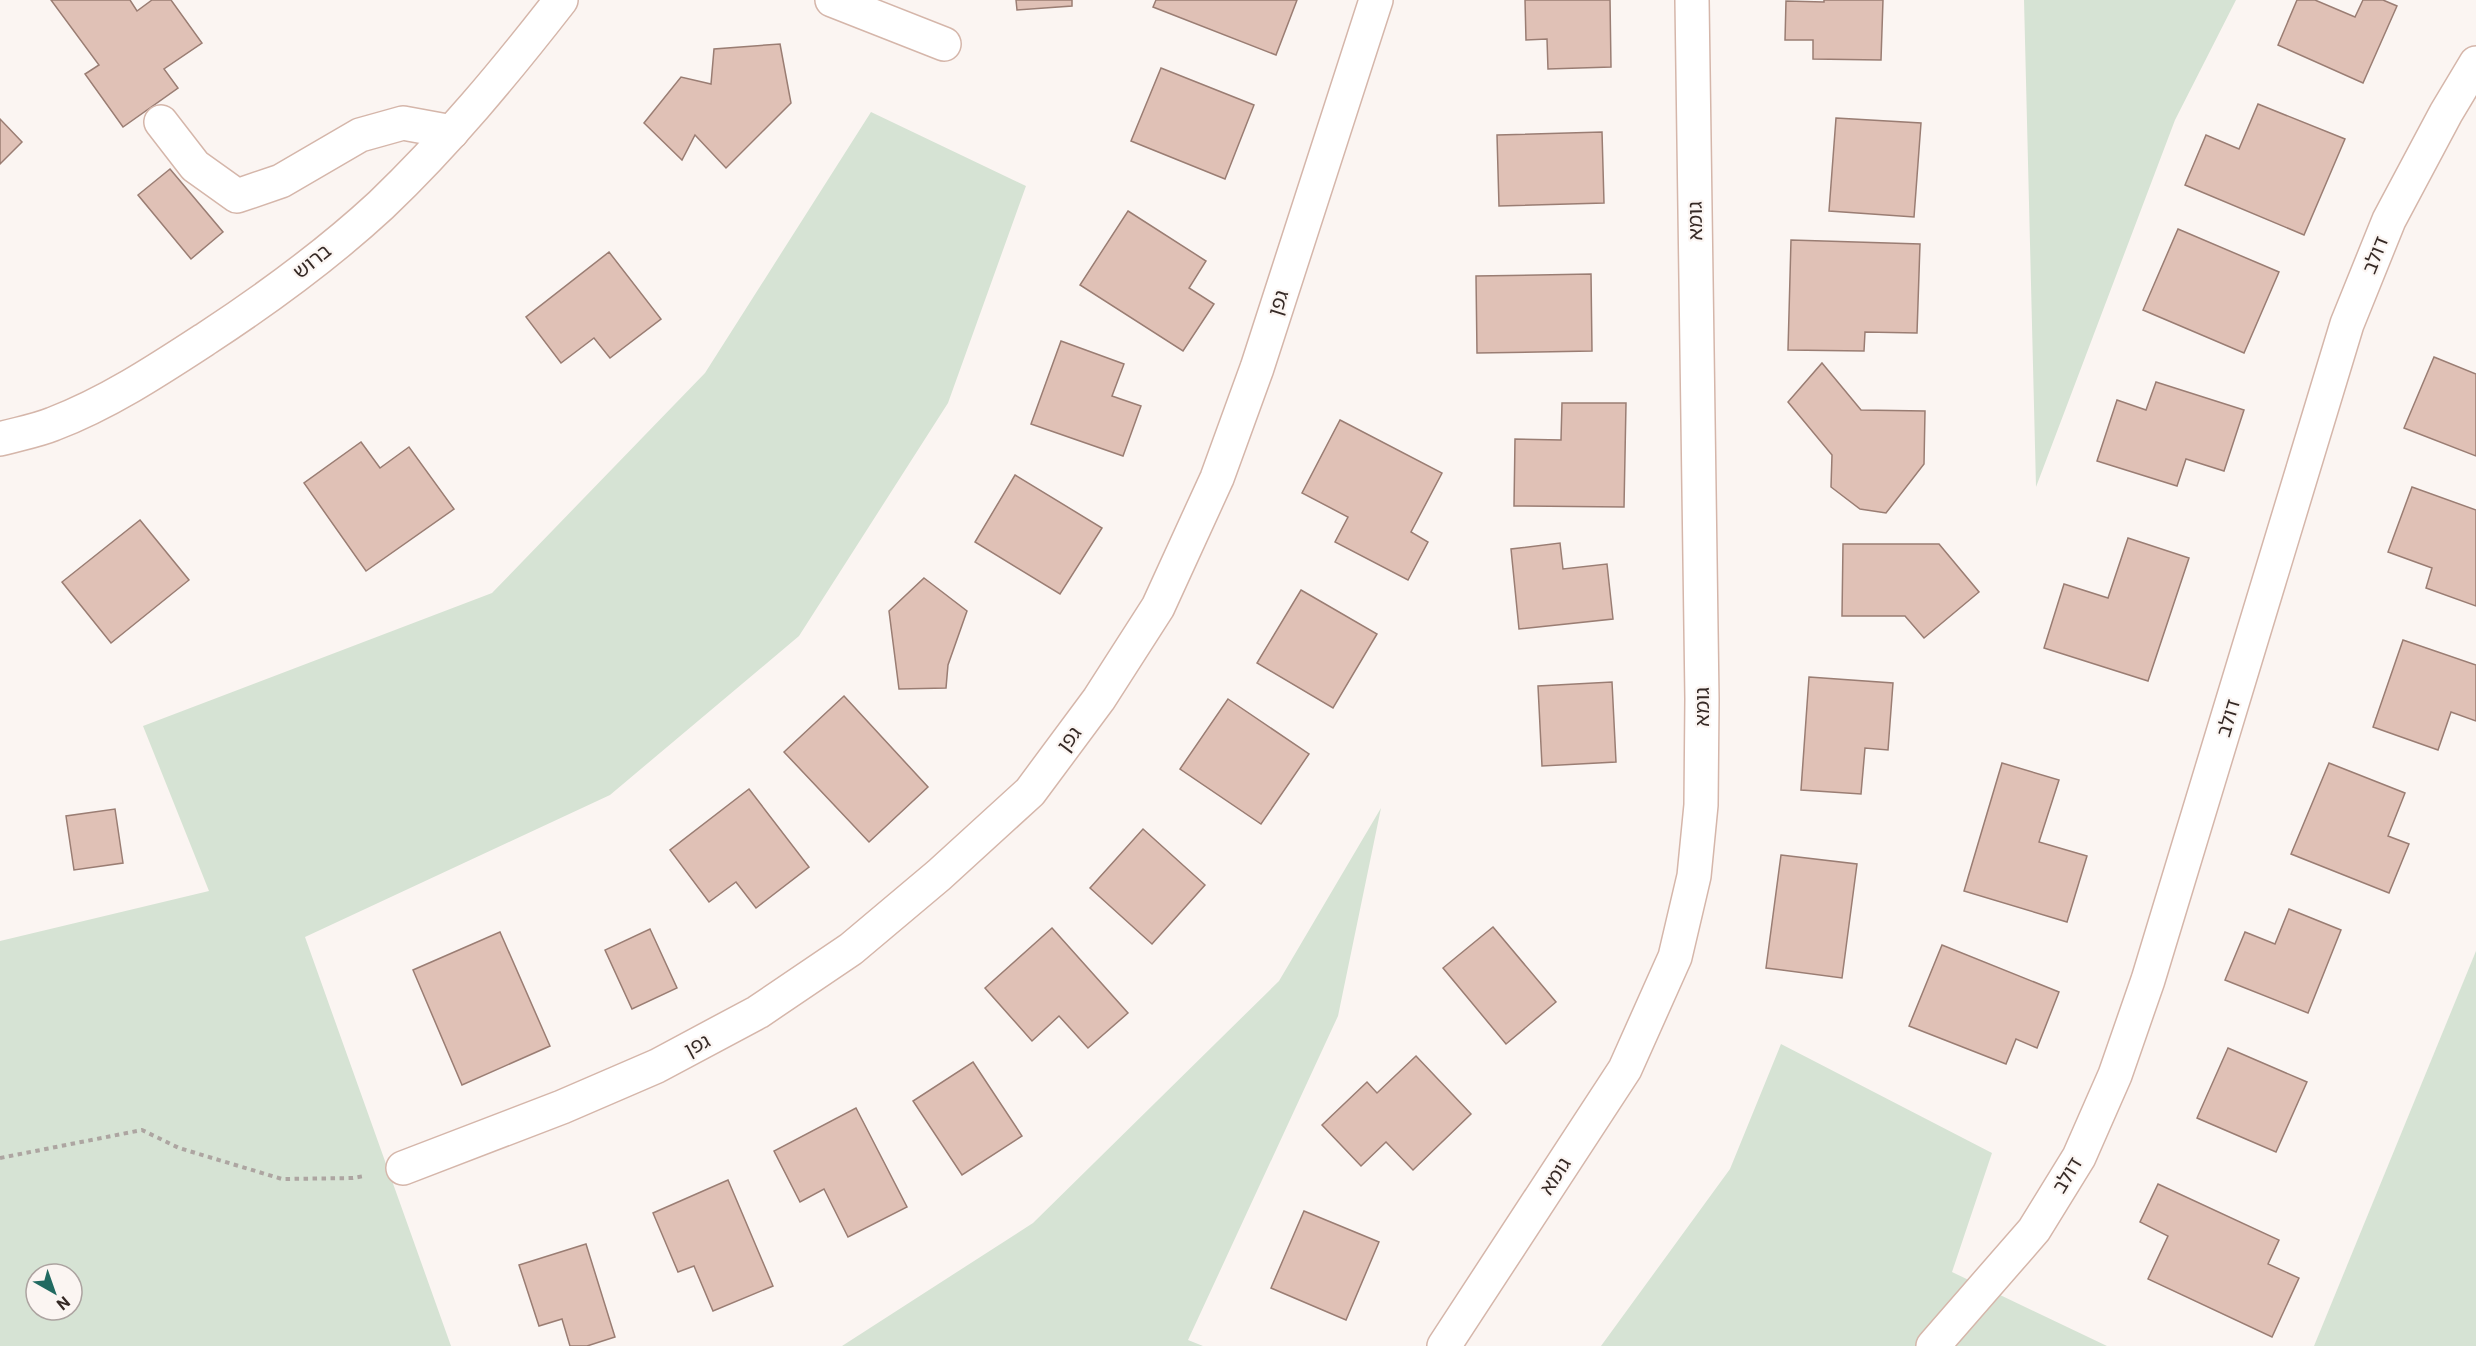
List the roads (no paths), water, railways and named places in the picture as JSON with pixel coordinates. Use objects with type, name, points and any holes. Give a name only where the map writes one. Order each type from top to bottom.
[{"type":"street","name":"ברוש","points":[[0,439],[52,424],[137,384],[306,268],[380,206],[452,132],[495,84],[561,0]]},
{"type":"street","points":[[832,0],[944,44]]},
{"type":"street","name":"גפן","points":[[403,1168],[562,1107],[657,1066],[758,1012],[851,949],[1030,792],[1099,699],[1158,607],[1217,478],[1257,368],[1376,0]]},
{"type":"street","name":"גומא","points":[[1444,1346],[1625,1069],[1676,957],[1694,876],[1701,805],[1702,699],[1692,0]]},
{"type":"street","name":"דולב","points":[[1933,1346],[2034,1230],[2079,1157],[2115,1075],[2148,980],[2347,324],[2389,220],[2446,113],[2476,63]]},
{"type":"street","points":[[161,122],[195,166],[237,196],[281,181],[360,135],[403,123],[452,132]]}]
